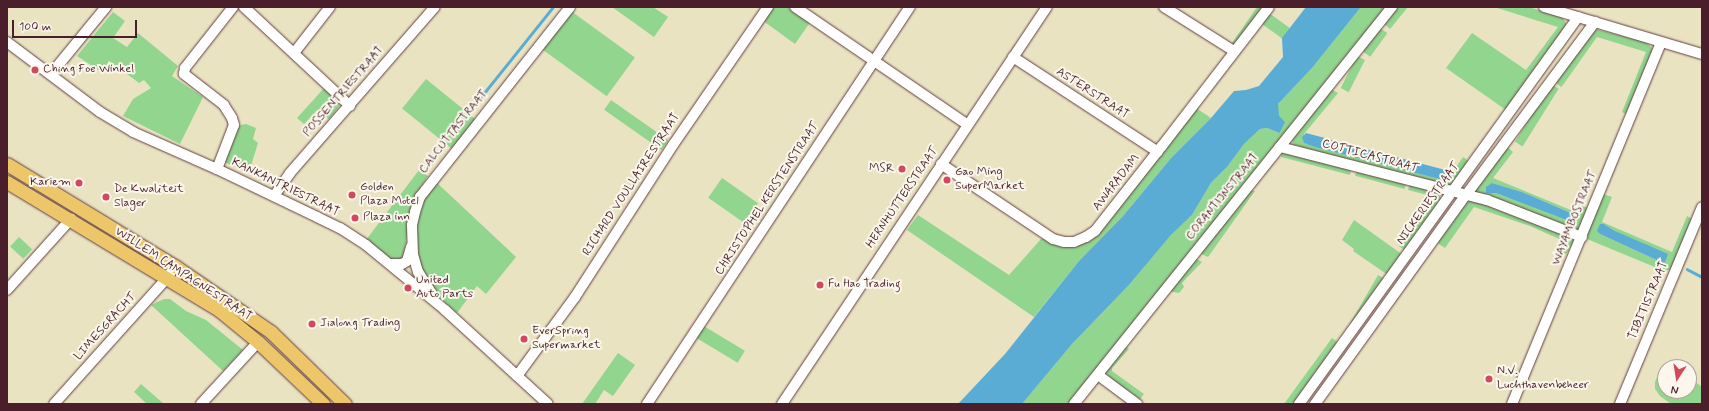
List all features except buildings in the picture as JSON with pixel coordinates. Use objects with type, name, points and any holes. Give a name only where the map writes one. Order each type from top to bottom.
[{"type":"main road","name":"WILLEM CAMPAGNESTRAAT","points":[[7,164],[175,266],[271,332],[344,404]]},
{"type":"main road","name":"WILLEM CAMPAGNESTRAAT","points":[[7,182],[219,310],[258,342],[323,404]]},
{"type":"street","points":[[51,74],[106,7]]},
{"type":"street","points":[[217,169],[234,125],[232,118],[224,105],[184,74],[185,68],[233,7]]},
{"type":"street","points":[[244,7],[350,106]]},
{"type":"street","points":[[294,53],[330,7]]},
{"type":"street","name":"POSSENTRIESTRAAT","points":[[274,196],[290,173],[435,7]]},
{"type":"street","name":"CALCUTTASTRAAT","points":[[445,310],[428,290],[418,272],[412,245],[415,212],[420,196],[570,7]]},
{"type":"street","name":"RICHARD VOULLAIRESTRAAT","points":[[517,376],[576,297],[673,145],[768,7]]},
{"type":"street","points":[[795,7],[968,125]]},
{"type":"street","name":"CHRISTOPHEL KERSTENSTRAAT","points":[[647,404],[910,7]]},
{"type":"street","name":"HERNHUTTERSTRAAT","points":[[782,404],[1047,7]]},
{"type":"street","points":[[1164,7],[1234,52]]},
{"type":"street","name":"AWARADAM","points":[[941,164],[1052,239],[1064,242],[1074,242],[1086,238],[1095,231],[1158,152],[1269,7]]},
{"type":"street","name":"CORANTIJNSTRAAT","points":[[1074,404],[1392,7]]},
{"type":"street","points":[[1544,7],[1702,54]]},
{"type":"street","name":"NICKERIESTRAAT","points":[[1299,404],[1578,17]]},
{"type":"street","name":"NICKERIESTRAAT","points":[[1315,404],[1466,195],[1595,22]]},
{"type":"street","name":"KANKANTRIESTRAAT","points":[[7,42],[100,112],[133,132],[217,169],[340,228],[366,245],[391,264],[445,310],[548,404]]},
{"type":"street","name":"WAYAMBOSTRAAT","points":[[1512,404],[1661,42]]},
{"type":"street","name":"ASTERSTRAAT","points":[[1013,57],[1158,152]]},
{"type":"street","name":"COTTICASTRAAT","points":[[1280,147],[1487,200],[1582,237]]},
{"type":"street","name":"TIBITISTRAAT","points":[[1620,404],[1702,207]]},
{"type":"street","points":[[7,290],[71,220]]},
{"type":"street","points":[[391,264],[402,264],[407,261],[412,245]]},
{"type":"street","name":"LIMESGRACHT","points":[[54,404],[167,278],[175,266]]},
{"type":"street","points":[[201,404],[258,342]]},
{"type":"street","points":[[1098,375],[1137,404]]},
{"type":"green space","points":[[612,7],[653,7],[668,17],[654,37]]},
{"type":"green space","points":[[771,7],[792,7],[811,21],[795,44],[762,20]]},
{"type":"green space","points":[[1257,7],[1263,8],[1236,46],[1232,43]]},
{"type":"green space","points":[[1361,7],[1387,7],[1068,404],[1022,404],[1072,344],[1129,285],[1171,235],[1192,215],[1211,183],[1227,167],[1244,144],[1260,129],[1267,128],[1278,133],[1278,104],[1312,68]]},
{"type":"green space","points":[[1396,7],[1408,7],[1390,29],[1383,23]]},
{"type":"green space","points":[[1494,7],[1529,7],[1562,17],[1566,23],[1566,27],[1506,110],[1446,68],[1472,33],[1526,70],[1558,27]]},
{"type":"green space","points":[[571,11],[635,57],[607,96],[543,50]]},
{"type":"green space","points":[[113,12],[125,21],[113,38],[127,47],[138,33],[178,66],[172,76],[203,97],[180,144],[123,116],[133,99],[151,88],[144,80],[139,83],[111,62],[103,73],[77,56]]},
{"type":"green space","points":[[1269,13],[1290,28],[1282,39],[1261,24]]},
{"type":"green space","points":[[1380,28],[1387,33],[1370,57],[1363,51]]},
{"type":"green space","points":[[1595,29],[1646,42],[1654,50],[1628,115],[1622,112],[1646,52],[1597,37],[1563,85],[1561,87],[1555,82]]},
{"type":"green space","points":[[1357,56],[1365,60],[1349,92],[1341,88]]},
{"type":"green space","points":[[426,79],[476,119],[452,149],[402,109]]},
{"type":"green space","points":[[1551,84],[1559,89],[1523,146],[1515,142]]},
{"type":"green space","points":[[325,87],[340,103],[338,108],[329,119],[317,110],[304,124],[297,118]]},
{"type":"green space","points":[[1331,89],[1338,93],[1304,134],[1304,143],[1443,180],[1452,175],[1463,157],[1469,161],[1453,183],[1449,186],[1293,146],[1292,139]]},
{"type":"green space","points":[[611,100],[668,140],[661,150],[604,110]]},
{"type":"green space","points":[[1196,108],[1211,118],[1172,157],[1123,216],[1079,261],[1034,317],[907,230],[918,215],[1009,275],[1041,239],[1046,238],[1079,243]]},
{"type":"green space","points":[[246,124],[256,128],[253,139],[258,143],[249,172],[221,161],[236,126]]},
{"type":"green space","points":[[1506,146],[1513,152],[1493,178],[1578,213],[1581,206],[1591,208],[1578,231],[1473,191]],"holes":[[[1492,183],[1522,192],[1571,213],[1572,221],[1496,193]]]},
{"type":"green space","points":[[1288,152],[1351,170],[1350,175],[1281,157],[1282,153]]},
{"type":"green space","points":[[1357,169],[1406,182],[1404,189],[1355,176]]},
{"type":"green space","points":[[419,170],[428,176],[411,204],[403,258],[395,262],[386,257],[366,240]]},
{"type":"green space","points":[[722,178],[758,203],[744,223],[708,198]]},
{"type":"green space","points":[[435,181],[516,257],[486,294],[477,286],[457,313],[432,291],[417,258],[416,223],[424,199]]},
{"type":"green space","points":[[1410,183],[1439,192],[1441,199],[1406,251],[1399,246],[1435,197],[1408,190]]},
{"type":"green space","points":[[1250,190],[1255,191],[1208,257],[1199,253]]},
{"type":"green space","points":[[1603,194],[1612,197],[1602,222],[1672,252],[1687,216],[1693,220],[1673,268],[1666,271],[1587,239],[1587,233]],"holes":[[[1604,224],[1665,262],[1663,263],[1600,234]]]},
{"type":"green space","points":[[1474,198],[1572,236],[1574,243],[1566,254],[1562,253],[1566,242],[1530,226],[1474,207],[1445,248],[1436,242],[1466,201]]},
{"type":"green space","points":[[1354,220],[1403,255],[1388,275],[1353,251],[1354,249],[1342,240]]},
{"type":"green space","points":[[19,237],[32,249],[23,259],[10,247]]},
{"type":"green space","points":[[1195,258],[1202,262],[1182,283],[1184,287],[1179,293],[1168,291]]},
{"type":"green space","points":[[1378,275],[1385,279],[1357,327],[1350,323]]},
{"type":"green space","points":[[164,299],[170,299],[186,311],[206,320],[243,350],[223,371],[151,305]]},
{"type":"green space","points":[[702,325],[745,351],[738,363],[695,337]]},
{"type":"green space","points":[[1332,338],[1339,343],[1295,404],[1284,404]]},
{"type":"green space","points":[[1125,346],[1129,349],[1112,368],[1112,371],[1144,394],[1140,399],[1111,379],[1106,372]]},
{"type":"green space","points":[[618,353],[635,365],[613,396],[604,390],[595,404],[582,404]]},
{"type":"green space","points":[[1657,377],[1657,392],[1655,389]]},
{"type":"green space","points":[[1697,383],[1702,387],[1702,404],[1671,404],[1664,399],[1697,399]]},
{"type":"green space","points":[[141,384],[164,404],[147,404],[134,392]]},
{"type":"water","points":[[1306,7],[1361,7],[1312,68],[1278,104],[1279,116],[1285,122],[1279,133],[1267,128],[1260,129],[1244,144],[1227,167],[1211,183],[1192,215],[1171,235],[1129,285],[1072,344],[1022,404],[958,404],[1005,354],[1079,261],[1123,216],[1172,157],[1211,118],[1234,91],[1246,90],[1259,86],[1283,57],[1282,38]]},
{"type":"water","points":[[1306,133],[1449,171],[1452,177],[1443,180],[1315,147],[1304,143],[1302,137]]},
{"type":"water","points":[[1492,183],[1522,192],[1571,213],[1572,222],[1496,193],[1486,193],[1486,187]]},
{"type":"water","points":[[1600,224],[1604,224],[1615,231],[1668,254],[1665,262],[1663,263],[1600,234],[1597,231]]},
{"type":"waterway","points":[[472,108],[553,7]]},
{"type":"waterway","points":[[1687,269],[1702,277]]},
{"type":"place","name":"Ching Foe Winkel","points":[[35,70]]},
{"type":"place","name":"MSR","points":[[902,169]]},
{"type":"place","name":"Gao Ming SuperMarket","points":[[947,180]]},
{"type":"place","name":"Kariem","points":[[79,183]]},
{"type":"place","name":"Golden Plaza Motel","points":[[352,195]]},
{"type":"place","name":"De Kwaliteit Slager","points":[[106,197]]},
{"type":"place","name":"Plaza inn","points":[[355,218]]},
{"type":"place","name":"Fu Hao Trading","points":[[820,285]]},
{"type":"place","name":"United Auto Parts","points":[[408,288]]},
{"type":"place","name":"Jialong Trading","points":[[312,324]]},
{"type":"place","name":"EverSpring Supermarket","points":[[524,339]]},
{"type":"place","name":"N.V. Luchthavenbeheer","points":[[1489,379]]}]
